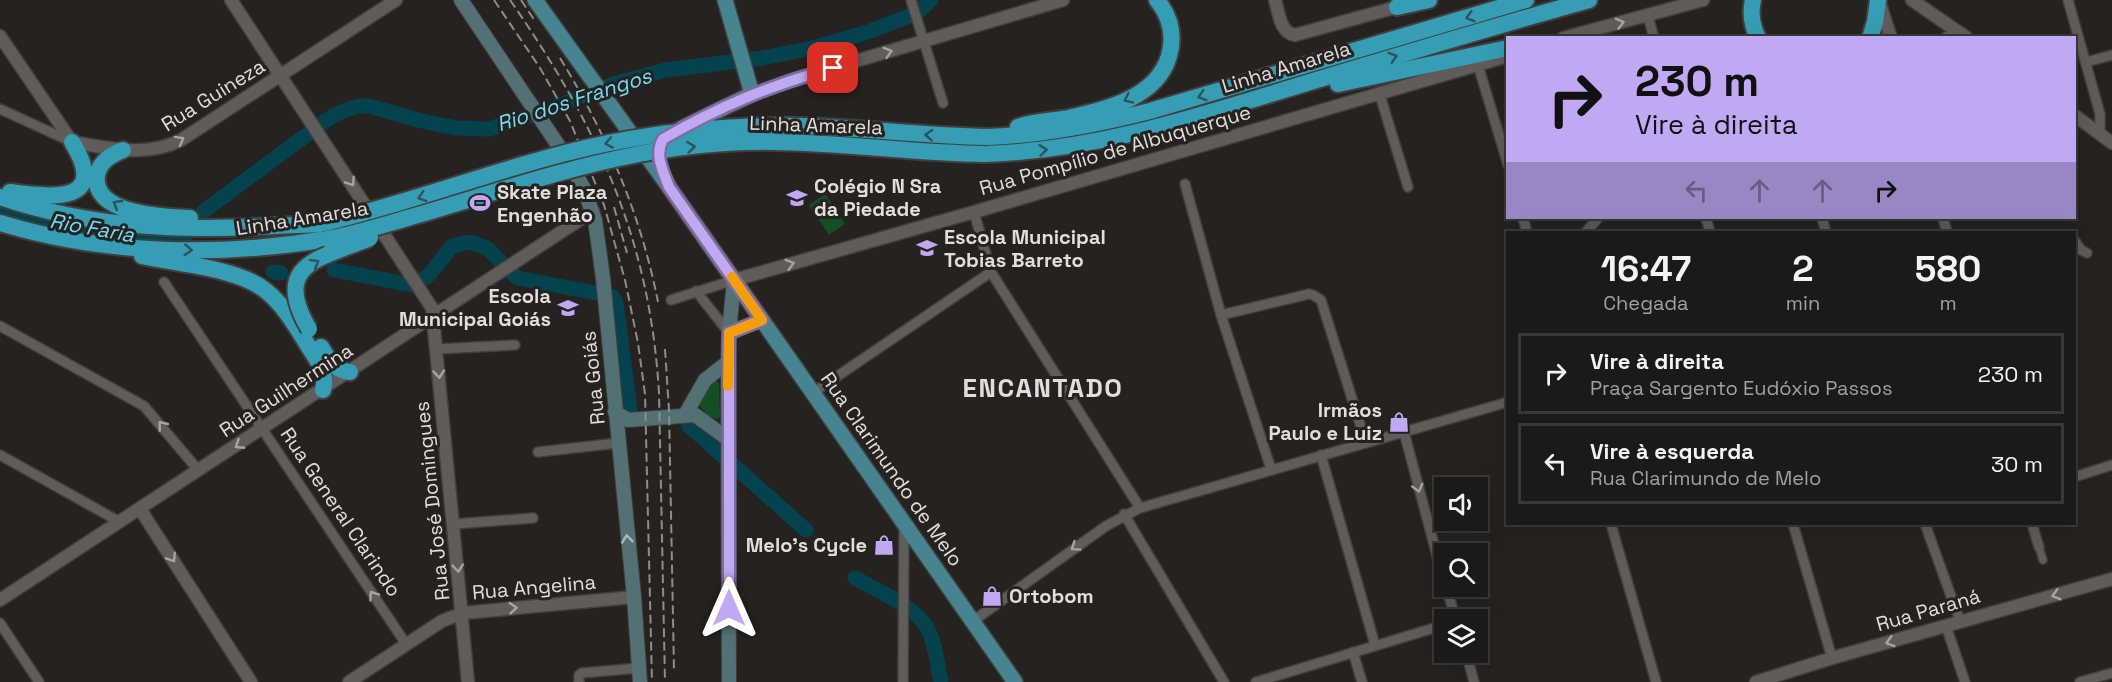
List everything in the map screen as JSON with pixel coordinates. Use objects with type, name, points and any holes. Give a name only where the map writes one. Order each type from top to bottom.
[{"type":"highway","points":[[991,143],[1022,126],[1069,118],[1104,108],[1141,93],[1152,84],[1162,72],[1172,48],[1172,34],[1168,18],[1157,0]]},
{"type":"highway","points":[[1397,7],[1429,0]]},
{"type":"highway","name":"Linha Amarela","points":[[0,197],[50,212],[136,227],[210,229],[277,226],[324,231],[365,231],[576,168],[639,154],[680,148],[773,142],[930,152],[1079,128],[1150,111],[1526,0]]},
{"type":"highway","name":"Linha Amarela","points":[[0,223],[48,237],[109,245],[219,251],[274,247],[408,201],[590,146],[710,128],[775,126],[991,143],[1039,151],[1123,136],[1589,0]]},
{"type":"highway","points":[[1871,36],[1878,0]]},
{"type":"highway","points":[[1752,5],[1752,22],[1757,36]]},
{"type":"highway","points":[[1263,96],[1298,93],[1506,48]]},
{"type":"highway","points":[[0,190],[50,196],[74,191],[84,180],[85,167],[72,142]]},
{"type":"highway","points":[[123,150],[106,159],[101,165],[97,180],[102,193],[119,206],[145,215],[277,226]]},
{"type":"highway","points":[[350,372],[331,364],[309,329],[295,298],[296,280],[299,274],[318,260],[392,229],[410,217]]},
{"type":"highway","points":[[109,245],[137,255],[238,276],[266,290],[290,319],[322,369],[325,378],[323,390]]},
{"type":"main road","name":"Rua Goiás","points":[[461,0],[577,175],[593,211],[603,279],[615,412],[621,431],[639,675]]},
{"type":"main road","points":[[535,0],[600,90],[642,133],[663,139]]},
{"type":"main road","points":[[669,187],[658,154],[663,139],[718,109],[752,94],[725,0]]},
{"type":"main road","name":"Rua Clarimundo de Melo","points":[[600,90],[814,392],[1015,682]]},
{"type":"main road","points":[[729,682],[728,362],[734,280]]},
{"type":"main road","points":[[729,333],[762,320]]},
{"type":"main road","points":[[685,415],[702,383],[728,362]]},
{"type":"main road","points":[[621,431],[685,415],[699,417],[728,445]]},
{"type":"street","name":"Rua José Domingues","points":[[231,0],[432,308],[468,682]]},
{"type":"street","name":"Rua Guineza","points":[[0,109],[72,142],[123,150],[149,150],[170,146],[396,0]]},
{"type":"street","points":[[752,94],[788,81],[1063,0]]},
{"type":"street","points":[[1275,0],[1283,28],[1289,34],[1299,35],[1414,0]]},
{"type":"street","points":[[1571,36],[1703,0]]},
{"type":"street","points":[[1878,0],[1890,36]]},
{"type":"street","points":[[1912,0],[1964,36]]},
{"type":"street","points":[[2068,0],[2100,114],[2100,134]]},
{"type":"street","points":[[914,10],[943,103]]},
{"type":"street","points":[[1648,16],[1653,36]]},
{"type":"street","points":[[0,36],[72,142]]},
{"type":"street","points":[[2086,62],[2112,55]]},
{"type":"street","name":"Rua Pompílio de Albuquerque","points":[[734,280],[1506,57]]},
{"type":"street","points":[[1478,66],[1506,158]]},
{"type":"street","points":[[1379,92],[1407,188]]},
{"type":"street","points":[[2088,125],[2100,114]]},
{"type":"street","points":[[2076,116],[2112,143]]},
{"type":"street","points":[[1185,184],[1221,315],[1271,470]]},
{"type":"street","name":"Rua Guilhermina","points":[[0,600],[593,211]]},
{"type":"street","points":[[974,212],[992,272],[1140,508]]},
{"type":"street","points":[[1587,231],[1597,219]]},
{"type":"street","points":[[2076,242],[2087,253]]},
{"type":"street","points":[[814,392],[992,272]]},
{"type":"street","points":[[671,300],[734,280]]},
{"type":"street","name":"Rua General Clarindo","points":[[164,282],[406,644]]},
{"type":"street","points":[[696,291],[729,333]]},
{"type":"street","points":[[1221,315],[1313,294],[1323,304],[1366,443]]},
{"type":"street","points":[[0,326],[144,406],[199,471]]},
{"type":"street","points":[[437,349],[515,345]]},
{"type":"street","points":[[972,621],[1124,514],[1506,403]]},
{"type":"street","points":[[538,452],[621,431]]},
{"type":"street","points":[[1404,432],[1434,544]]},
{"type":"street","points":[[0,454],[120,522]]},
{"type":"street","points":[[1321,455],[1375,645]]},
{"type":"street","points":[[2076,476],[2112,465]]},
{"type":"street","points":[[140,509],[251,682]]},
{"type":"street","points":[[1124,514],[1224,682]]},
{"type":"street","points":[[454,524],[533,518]]},
{"type":"street","points":[[903,682],[904,523]]},
{"type":"street","points":[[1611,525],[1656,682]]},
{"type":"street","points":[[1793,525],[1832,658]]},
{"type":"street","points":[[1926,525],[1960,621]]},
{"type":"street","points":[[2032,525],[2043,560]]},
{"type":"street","name":"Rua Paraná","points":[[1756,682],[1832,658],[2112,579]]},
{"type":"street","name":"Rua Angelina","points":[[349,682],[442,621],[463,613],[634,597]]},
{"type":"street","points":[[0,623],[39,682]]},
{"type":"street","points":[[1946,626],[1965,682]]},
{"type":"street","points":[[1256,682],[1434,628]]},
{"type":"street","points":[[1353,651],[1362,682]]},
{"type":"street","points":[[1469,663],[1474,682]]},
{"type":"street","points":[[579,682],[579,675],[582,673],[639,675]]},
{"type":"street","points":[[2080,682],[2112,673]]},
{"type":"green space","points":[[825,194],[845,224],[829,235],[809,205]]},
{"type":"green space","points":[[714,380],[719,382],[720,417],[717,419],[708,416],[699,405]]},
{"type":"waterway","name":"Rio dos Frangos","points":[[204,211],[328,119],[358,106],[369,106],[456,128],[489,129],[550,109],[616,83],[666,70],[763,58],[812,48],[868,32],[917,13],[931,0]]},
{"type":"waterway","name":"Rio Faria","points":[[0,210],[46,222],[92,230],[185,240]]},
{"type":"waterway","name":"Rio Faria","points":[[334,270],[412,285],[429,275],[452,246],[470,242],[487,248],[517,278],[612,296],[616,303],[630,409]]},
{"type":"waterway","name":"Rio Faria","points":[[273,272],[281,273]]},
{"type":"waterway","name":"Rio Faria","points":[[688,425],[806,530]]},
{"type":"waterway","name":"Rio Faria","points":[[855,578],[894,599],[921,620],[932,641],[941,682]]},
{"type":"railway","points":[[494,0],[540,68],[570,121],[604,205],[625,280],[638,343],[645,394],[652,682]]},
{"type":"railway","points":[[510,0],[569,92],[593,139],[614,186],[631,234],[644,284],[654,337],[659,393],[665,682]]},
{"type":"railway","points":[[521,0],[535,21]]},
{"type":"railway","points":[[560,58],[577,86],[620,176],[642,238],[658,302]]},
{"type":"railway","points":[[614,207],[627,253]]},
{"type":"railway","points":[[665,349],[669,410],[674,670]]},
{"type":"slow traffic","points":[[728,386],[729,333],[762,320],[732,277]]},
{"type":"place","name":"Colégio N Sra da Piedade","points":[[797,198]]},
{"type":"place","name":"Skate Plaza Engenhão","points":[[480,203]]},
{"type":"place","name":"Escola Municipal Tobias Barreto","points":[[927,248]]},
{"type":"place","name":"Escola Municipal Goiás","points":[[568,308]]},
{"type":"place","name":"Irmãos Paulo e Luiz","points":[[1399,422]]},
{"type":"place","name":"Melo's Cycle","points":[[884,545]]},
{"type":"place","name":"Ortobom","points":[[992,596]]},
{"type":"district","name":"ENCANTADO","points":[[1043,388]]},
{"type":"route","points":[[729,608],[729,333],[762,320],[669,187],[662,170],[658,154],[659,147],[663,139],[718,109],[769,87],[833,68]]}]
